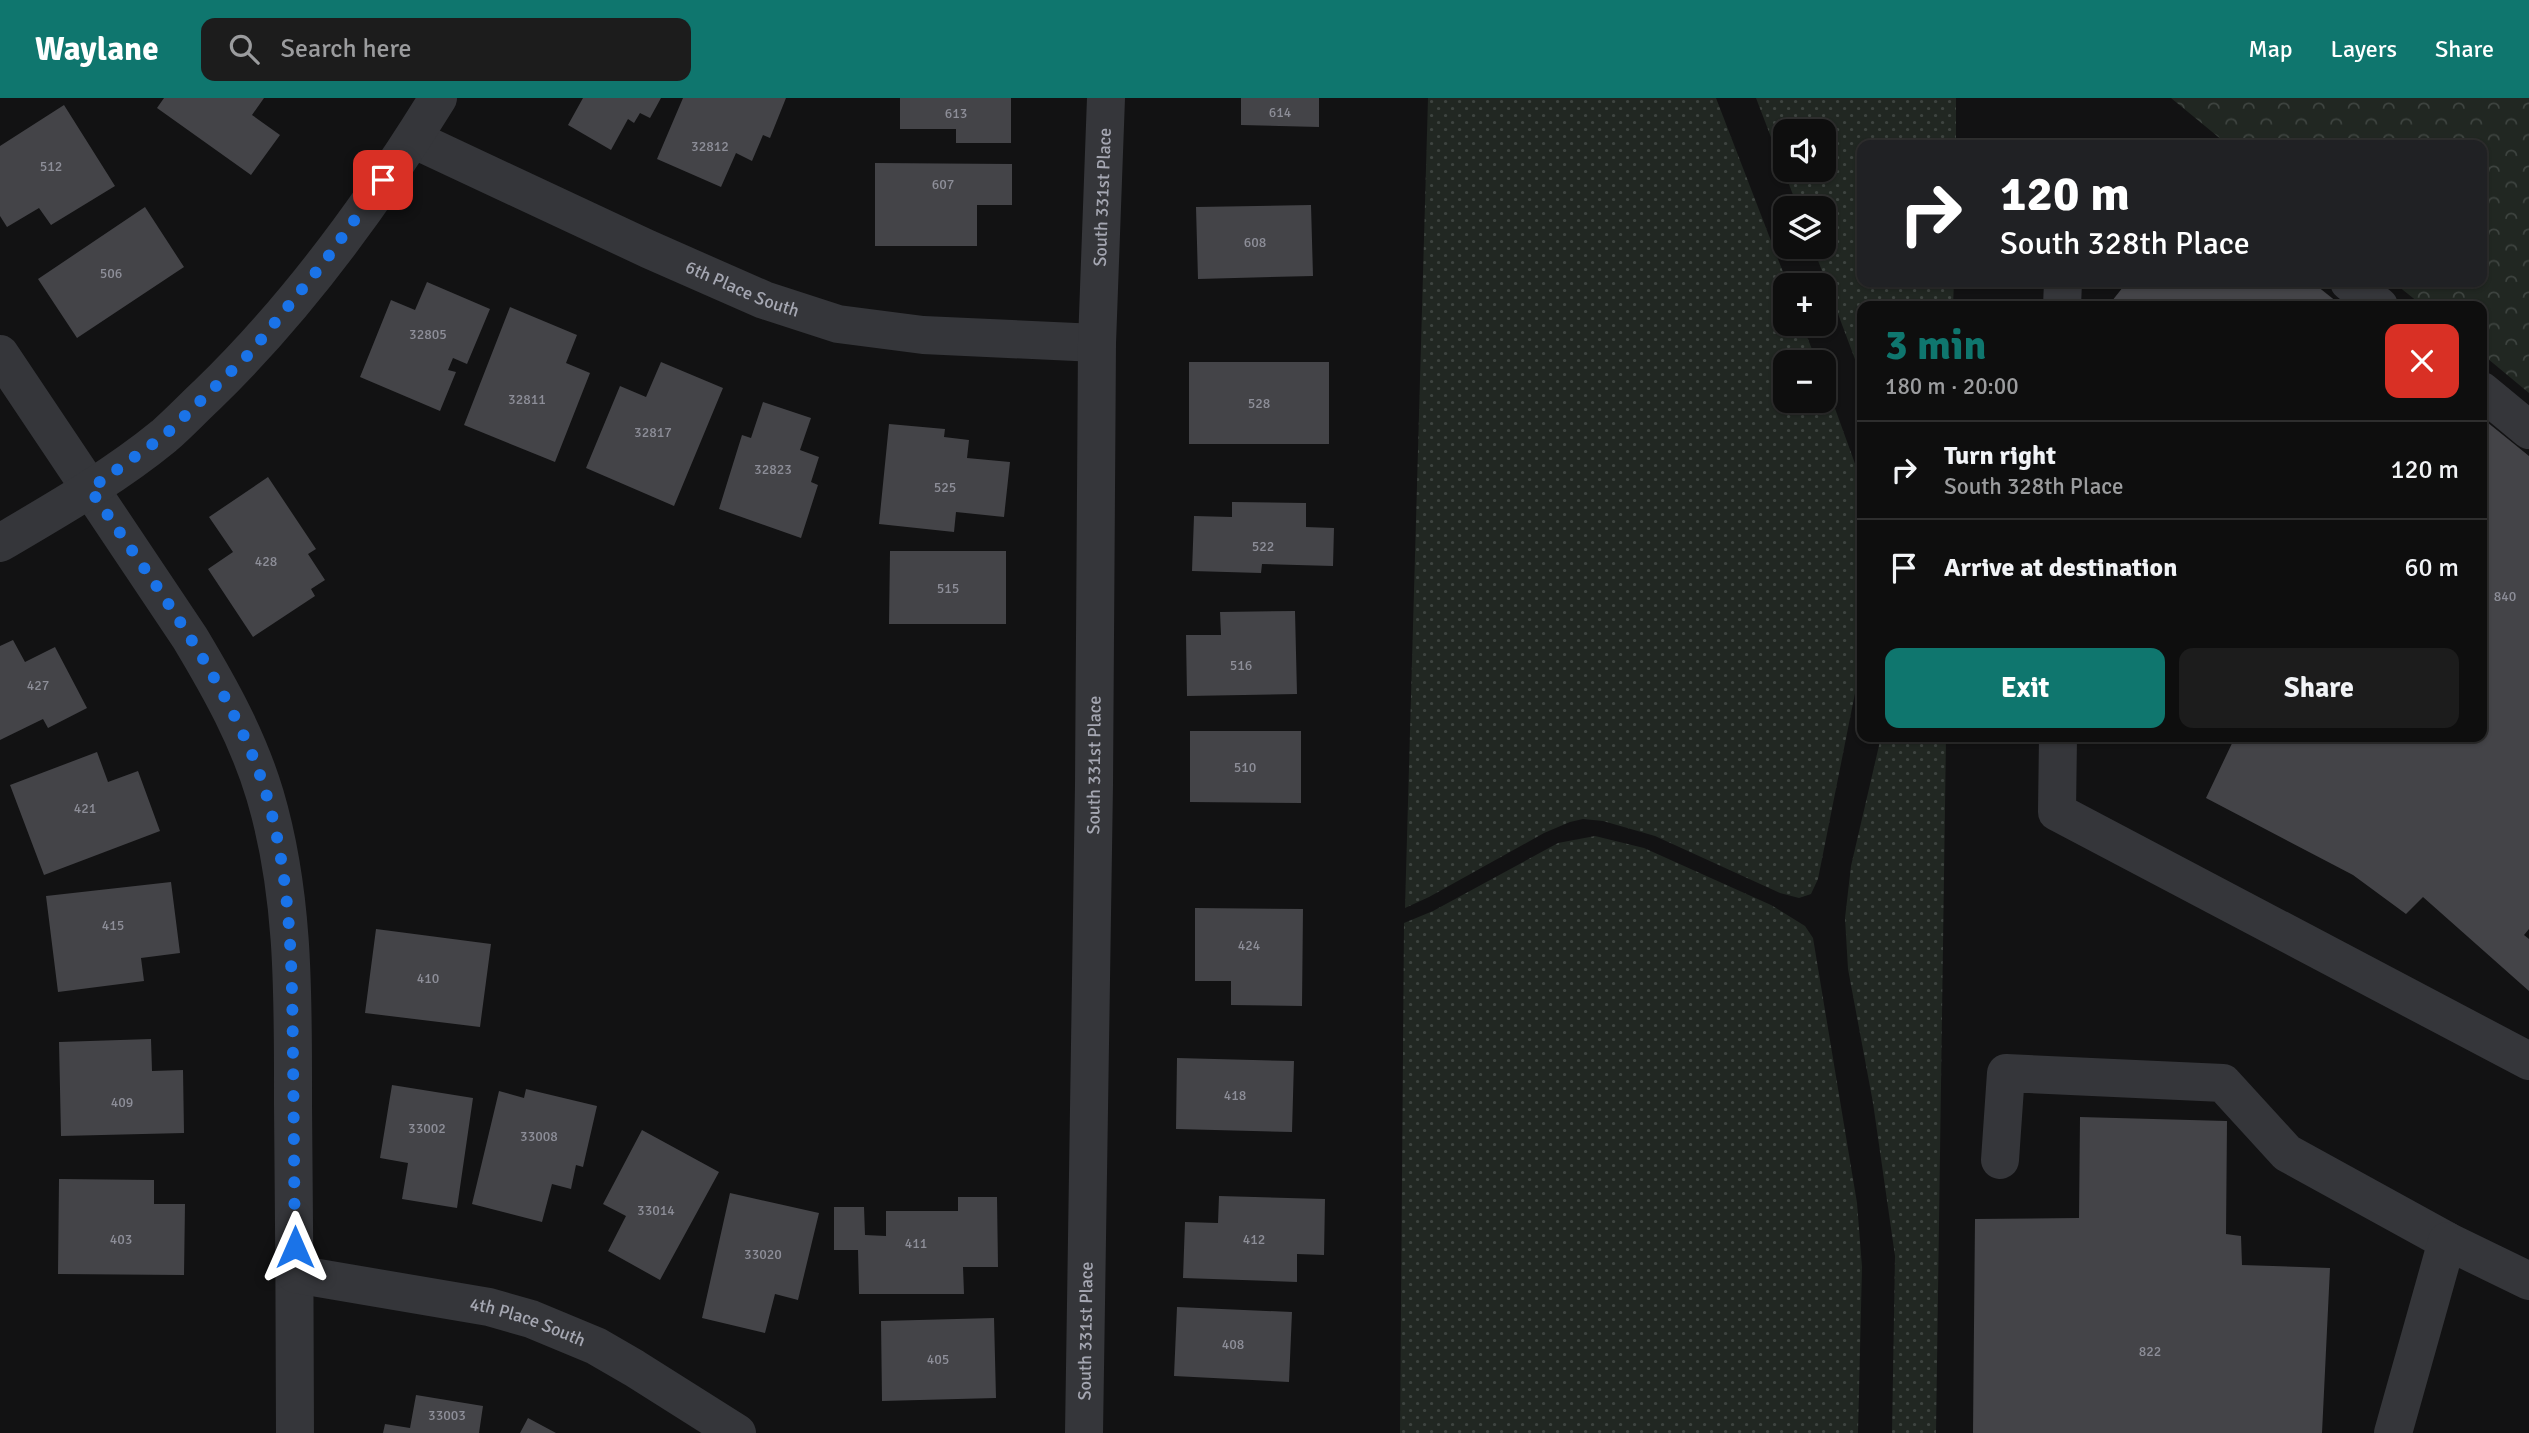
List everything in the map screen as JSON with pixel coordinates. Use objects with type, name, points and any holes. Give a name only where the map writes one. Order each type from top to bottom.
[{"type":"street","points":[[0,543],[90,489],[165,435],[251,352],[325,261],[413,139],[438,98]]},
{"type":"street","name":"South 331st Place","points":[[1084,1433],[1094,771],[1097,343],[1106,98]]},
{"type":"street","name":"6th Place South","points":[[413,139],[764,300],[838,324],[923,335],[1097,343]]},
{"type":"street","points":[[2355,287],[2373,301]]},
{"type":"street","points":[[0,354],[190,638],[249,747],[265,796],[280,855],[292,954],[295,1433]]},
{"type":"street","points":[[2487,395],[2529,430]]},
{"type":"street","points":[[2058,742],[2057,812],[2529,1061]]},
{"type":"street","points":[[2000,1160],[2006,1073],[2223,1083],[2287,1153],[2447,1241],[2529,1281]]},
{"type":"street","points":[[2393,1433],[2447,1241]]},
{"type":"street","name":"4th Place South","points":[[295,1274],[477,1305],[531,1319],[596,1346],[737,1433]]},
{"type":"green space","points":[[1428,98],[1716,98],[1773,246],[1773,259],[1778,259],[1783,273],[1773,273],[1773,336],[1807,336],[1812,350],[1773,350],[1773,413],[1836,411],[1857,469],[1857,683],[1818,879],[1811,894],[1799,898],[1780,893],[1655,836],[1603,821],[1583,819],[1544,833],[1405,908]]},
{"type":"green space","points":[[1756,98],[1956,98],[1956,140],[1857,140],[1857,287],[1954,287],[1953,301],[1857,301],[1857,365],[1836,308],[1836,273],[1823,273],[1817,259],[1836,259],[1836,196],[1793,196],[1788,182],[1836,182],[1836,119],[1773,119],[1773,143]]},
{"type":"green space","points":[[2171,98],[2529,98],[2529,393],[2487,358],[2487,301],[2417,301],[2399,287],[2487,287],[2487,140],[2222,140]]},
{"type":"green space","points":[[1880,742],[1946,742],[1936,1433],[1892,1433],[1895,1256],[1873,1103],[1848,969],[1845,918],[1851,866]]},
{"type":"green space","points":[[1595,836],[1644,848],[1771,905],[1805,926],[1813,938],[1857,1203],[1862,1267],[1858,1433],[1400,1433],[1404,923],[1433,911],[1558,843]]},
{"type":"building","points":[[164,98],[264,98],[252,115],[280,135],[251,175],[157,108]]},
{"type":"building","points":[[583,98],[661,98],[650,118],[640,113],[634,123],[628,119],[611,150],[568,125]]},
{"type":"building","points":[[683,98],[786,98],[770,138],[763,135],[752,161],[736,153],[721,187],[657,159]]},
{"type":"building","points":[[900,98],[1011,98],[1011,143],[956,143],[956,129],[900,129]]},
{"type":"building","points":[[1241,98],[1319,98],[1319,127],[1241,125]]},
{"type":"building","points":[[64,105],[115,186],[51,225],[39,208],[7,227],[0,216],[0,146]]},
{"type":"building","points":[[875,163],[1012,164],[1012,205],[977,205],[977,246],[875,246]]},
{"type":"building","points":[[1311,205],[1313,276],[1198,279],[1196,207]]},
{"type":"building","points":[[145,207],[184,267],[77,338],[38,279]]},
{"type":"building","points":[[427,282],[490,309],[467,364],[453,358],[448,370],[456,372],[440,411],[360,377],[391,300],[415,310]]},
{"type":"building","points":[[2123,287],[2318,287],[2336,301],[2112,301]]},
{"type":"building","points":[[510,307],[577,335],[566,363],[590,373],[555,462],[464,425]]},
{"type":"building","points":[[661,362],[723,388],[674,506],[586,468],[620,386],[646,397]]},
{"type":"building","points":[[1189,362],[1329,362],[1329,444],[1189,444]]},
{"type":"building","points":[[763,402],[811,418],[800,450],[819,457],[811,482],[818,485],[801,538],[719,509],[742,435],[751,438]]},
{"type":"building","points":[[2487,422],[2529,456],[2529,929],[2524,935],[2529,939],[2529,991],[2423,897],[2406,914],[2353,875],[2206,798],[2233,742],[2487,742]]},
{"type":"building","points":[[889,424],[945,429],[944,437],[969,440],[967,458],[1010,462],[1004,517],[956,512],[954,532],[879,524]]},
{"type":"building","points":[[268,477],[316,549],[308,554],[325,580],[311,589],[315,596],[253,637],[208,569],[233,552],[209,517]]},
{"type":"building","points":[[1232,502],[1306,503],[1306,527],[1334,528],[1333,566],[1262,564],[1261,573],[1192,571],[1194,516],[1232,517]]},
{"type":"building","points":[[890,551],[1006,551],[1006,624],[889,624]]},
{"type":"building","points":[[1295,611],[1297,694],[1187,696],[1186,635],[1221,635],[1220,612]]},
{"type":"building","points":[[13,640],[25,662],[55,647],[87,708],[48,728],[43,719],[0,740],[0,646]]},
{"type":"building","points":[[1190,731],[1301,731],[1301,803],[1190,802]]},
{"type":"building","points":[[97,752],[108,782],[138,771],[160,831],[44,875],[10,785]]},
{"type":"building","points":[[171,882],[180,953],[141,958],[144,981],[58,992],[46,896]]},
{"type":"building","points":[[1195,908],[1303,909],[1302,1006],[1231,1005],[1231,981],[1195,981]]},
{"type":"building","points":[[376,929],[491,944],[480,1027],[365,1013]]},
{"type":"building","points":[[151,1039],[152,1071],[183,1070],[184,1133],[61,1136],[59,1042]]},
{"type":"building","points":[[1177,1058],[1294,1061],[1292,1132],[1176,1129]]},
{"type":"building","points":[[392,1085],[473,1098],[457,1208],[402,1199],[408,1163],[380,1158]]},
{"type":"building","points":[[526,1089],[597,1106],[583,1167],[576,1165],[571,1189],[552,1184],[542,1222],[472,1204],[499,1091],[524,1098]]},
{"type":"building","points":[[2080,1117],[2227,1121],[2226,1234],[2241,1236],[2242,1265],[2330,1268],[2322,1433],[1973,1433],[1975,1219],[2079,1218]]},
{"type":"building","points":[[642,1130],[719,1172],[660,1280],[608,1251],[626,1216],[603,1204]]},
{"type":"building","points":[[59,1179],[154,1180],[154,1204],[185,1204],[184,1275],[58,1274]]},
{"type":"building","points":[[730,1193],[819,1213],[798,1300],[775,1294],[765,1333],[702,1318]]},
{"type":"building","points":[[1219,1196],[1325,1199],[1324,1255],[1297,1254],[1297,1282],[1183,1278],[1185,1222],[1218,1223]]},
{"type":"building","points":[[958,1197],[997,1197],[998,1267],[963,1267],[964,1294],[859,1294],[858,1250],[834,1250],[834,1207],[864,1207],[865,1235],[886,1236],[886,1211],[958,1211]]},
{"type":"building","points":[[1177,1307],[1292,1312],[1289,1382],[1174,1376]]},
{"type":"building","points":[[994,1318],[996,1398],[882,1401],[881,1321]]},
{"type":"building","points":[[416,1395],[483,1406],[479,1433],[383,1433],[385,1424],[410,1428]]},
{"type":"building","points":[[528,1418],[556,1433],[520,1433]]},
{"type":"route","points":[[295,1247],[292,954],[280,855],[265,796],[249,747],[215,680],[90,489],[165,435],[251,352],[325,261],[383,180]]}]
